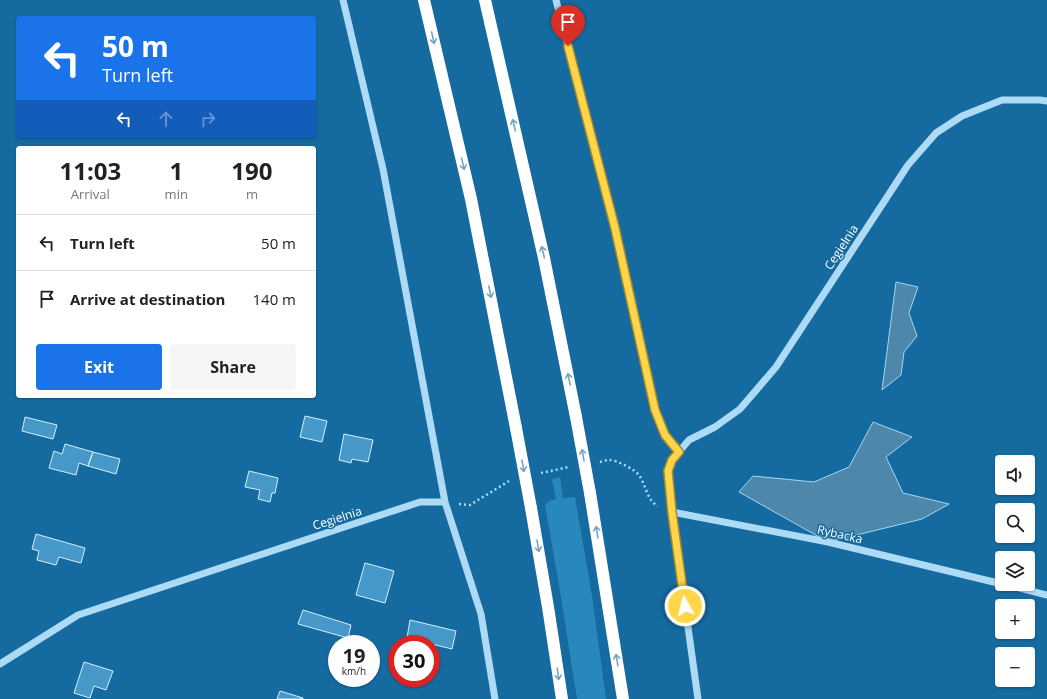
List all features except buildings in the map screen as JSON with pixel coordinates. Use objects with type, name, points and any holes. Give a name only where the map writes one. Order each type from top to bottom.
[{"type":"highway","points":[[424,0],[472,199],[531,508],[562,699]]},
{"type":"highway","points":[[485,0],[544,258],[576,417],[590,493],[623,699]]},
{"type":"street","points":[[343,0],[383,169],[445,502],[481,614],[495,699]]},
{"type":"street","points":[[556,0],[615,228],[655,410],[665,435],[679,452]]},
{"type":"street","name":"Cegielnia","points":[[698,699],[672,512],[668,471],[672,460],[688,440],[715,427],[740,409],[776,367],[908,165],[936,133],[962,116],[1002,100],[1047,101]]},
{"type":"street","name":"Cegielnia","points":[[0,664],[78,615],[420,502],[445,502]]},
{"type":"street","name":"Rybacka","points":[[672,512],[828,542],[995,582]]},
{"type":"street","name":"Rybacka","points":[[1031,591],[1047,595]]},
{"type":"path","points":[[594,463],[609,460],[624,464],[639,475],[654,504],[672,512]]},
{"type":"path","points":[[540,473],[570,467]]},
{"type":"path","points":[[445,502],[470,505],[510,481]]},
{"type":"shaded area","points":[[896,282],[918,287],[909,313],[917,336],[904,352],[901,375],[882,390]]},
{"type":"shaded area","points":[[873,422],[912,437],[886,457],[903,493],[949,504],[922,519],[828,542],[739,492],[753,476],[814,482],[849,467]]},
{"type":"shaded area","points":[[560,477],[563,498],[575,497],[592,596],[606,699],[577,699],[545,505],[549,501],[556,499],[552,479]]},
{"type":"route","points":[[568,46],[615,228],[655,410],[665,435],[679,452],[672,460],[668,471],[685,606]]}]
